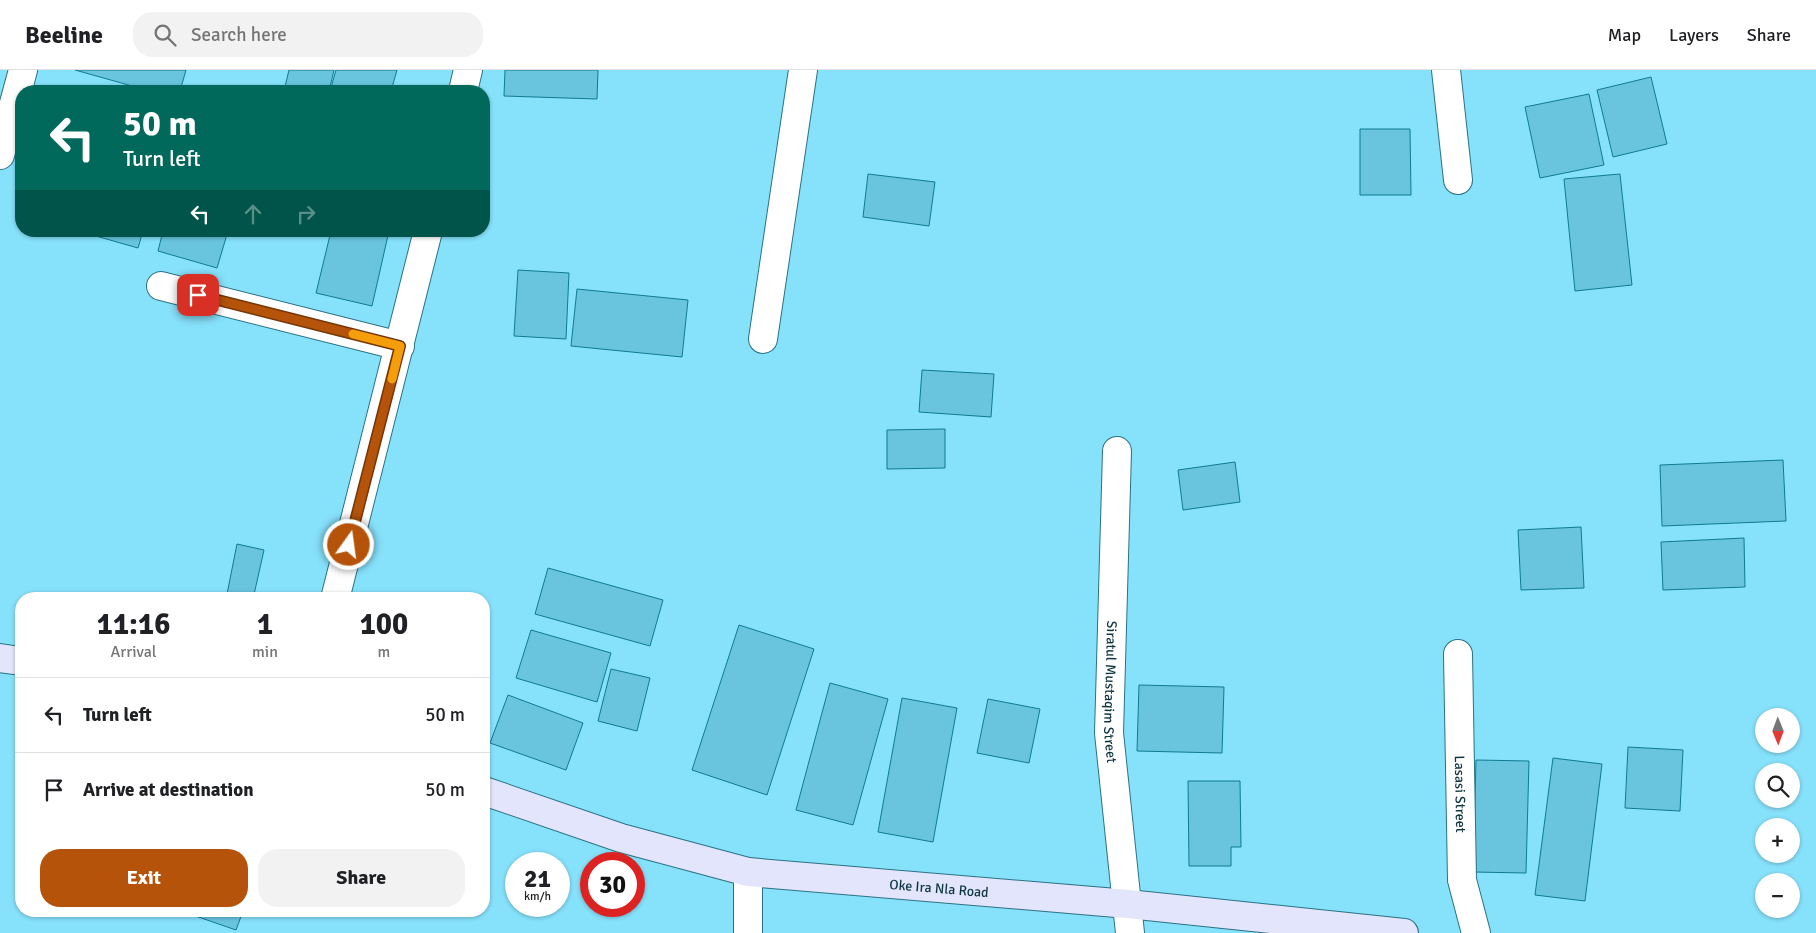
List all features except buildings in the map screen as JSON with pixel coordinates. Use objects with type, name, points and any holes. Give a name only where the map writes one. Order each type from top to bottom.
[{"type":"street","points":[[19,85],[23,70]]},
{"type":"street","points":[[464,85],[468,70]]},
{"type":"street","points":[[763,339],[803,70]]},
{"type":"street","points":[[1446,70],[1458,180]]},
{"type":"street","points":[[0,155],[15,100]]},
{"type":"street","points":[[337,592],[427,237]]},
{"type":"street","points":[[161,286],[400,346]]},
{"type":"street","name":"Siratul Mustaqim Street","points":[[1117,451],[1109,733],[1130,933]]},
{"type":"street","name":"Lasasi Street","points":[[1458,654],[1462,880],[1476,933]]},
{"type":"street","points":[[0,658],[15,660]]},
{"type":"street","name":"Oke Ira Nla Road","points":[[490,793],[620,838],[748,872],[1128,904],[1404,933]]},
{"type":"street","points":[[748,872],[748,933]]},
{"type":"slow traffic","points":[[353,334],[400,346],[392,379]]},
{"type":"route","points":[[198,295],[400,346],[349,545]]}]
